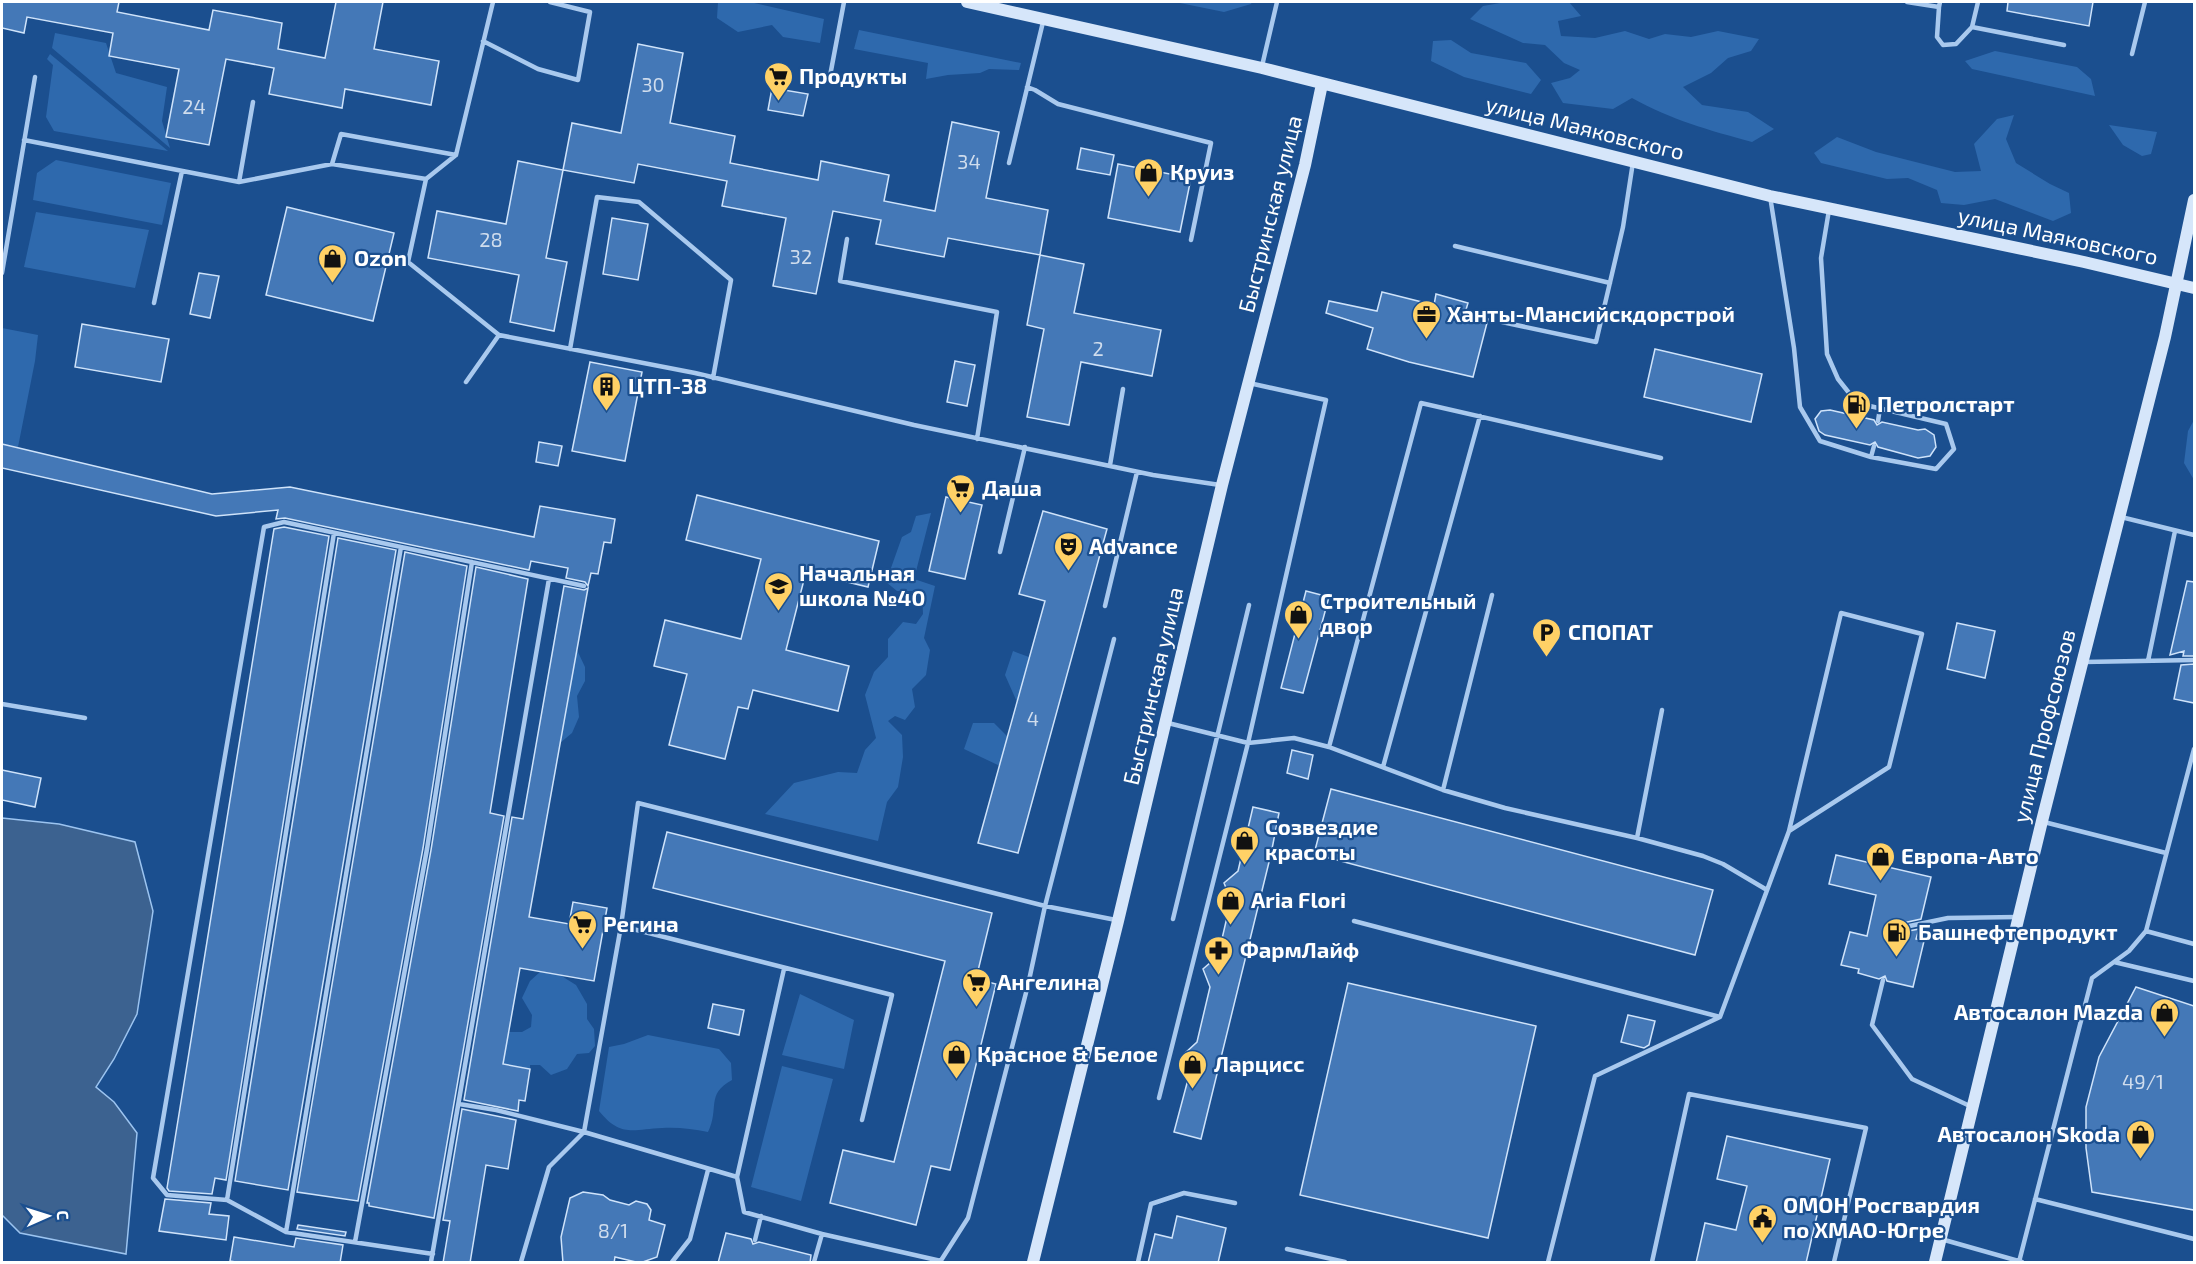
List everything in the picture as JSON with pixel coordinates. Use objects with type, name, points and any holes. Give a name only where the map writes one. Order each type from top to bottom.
[{"type":"main road","name":"улица Маяковского","points":[[967,2],[1262,69],[1829,210],[2084,262],[2194,288]]},
{"type":"main road","name":"Быстринская улица","points":[[1033,1263],[1118,921],[1222,485],[1305,165],[1322,84]]},
{"type":"main road","name":"улица Профсоюзов","points":[[1935,1263],[2081,662],[2177,284],[2194,200]]},
{"type":"lane","points":[[492,2],[456,155],[426,179],[408,262],[499,335],[713,378],[976,439],[1025,447],[1137,472],[1222,485]]},
{"type":"lane","points":[[483,41],[538,69],[578,80],[591,12],[550,2]]},
{"type":"lane","points":[[830,76],[844,2]]},
{"type":"lane","points":[[1262,69],[1277,2]]},
{"type":"lane","points":[[1907,2],[1939,4],[1937,37],[1943,45],[1956,44],[1972,27],[1978,2]]},
{"type":"lane","points":[[2132,54],[2145,2]]},
{"type":"lane","points":[[1009,163],[1043,19]]},
{"type":"lane","points":[[1972,27],[2064,45]]},
{"type":"lane","points":[[2,273],[35,77]]},
{"type":"lane","points":[[1027,87],[1058,104],[1211,143],[1191,240]]},
{"type":"lane","points":[[239,182],[253,102]]},
{"type":"lane","points":[[332,164],[341,134],[456,155]]},
{"type":"lane","points":[[24,140],[239,182],[332,164],[426,179]]},
{"type":"lane","points":[[1502,321],[1596,342],[1623,227],[1633,162]]},
{"type":"lane","points":[[154,303],[182,171]]},
{"type":"lane","points":[[1770,196],[1794,348],[1800,407],[1820,441],[1871,457],[1936,469],[1954,449],[1946,424],[1857,403],[1838,379],[1827,354],[1821,258],[1829,210]]},
{"type":"lane","points":[[570,349],[597,197],[639,202],[731,280],[713,378]]},
{"type":"lane","points":[[847,239],[840,281],[997,312],[976,439]]},
{"type":"lane","points":[[1455,246],[1610,283]]},
{"type":"lane","points":[[466,382],[499,335]]},
{"type":"lane","points":[[1159,1098],[1248,743],[1326,400],[1249,383]]},
{"type":"lane","points":[[1110,465],[1123,389]]},
{"type":"lane","points":[[1329,747],[1421,403],[1661,458]]},
{"type":"lane","points":[[1878,421],[1880,408]]},
{"type":"lane","points":[[1383,767],[1480,416]]},
{"type":"lane","points":[[1871,457],[1874,446]]},
{"type":"lane","points":[[1000,552],[1025,447]]},
{"type":"lane","points":[[1106,606],[1137,472]]},
{"type":"lane","points":[[2118,516],[2194,535]]},
{"type":"lane","points":[[433,1254],[286,1232],[227,1200],[167,1194],[153,1178],[264,527],[284,522],[584,586]]},
{"type":"lane","points":[[2148,661],[2175,531]]},
{"type":"lane","points":[[227,1200],[334,533]]},
{"type":"lane","points":[[286,1232],[401,547]]},
{"type":"lane","points":[[355,1242],[427,849],[472,562]]},
{"type":"lane","points":[[431,1263],[549,579]]},
{"type":"lane","points":[[1443,790],[1492,596]]},
{"type":"lane","points":[[1173,919],[1249,605]]},
{"type":"lane","points":[[1548,1263],[1595,1076],[1720,1017],[1790,831],[1841,613],[1922,634],[1889,767],[1790,831]]},
{"type":"lane","points":[[784,969],[737,1177],[744,1212],[822,1234],[941,1262],[968,1218],[1114,639]]},
{"type":"lane","points":[[2081,662],[2194,660]]},
{"type":"lane","points":[[2,704],[85,718]]},
{"type":"lane","points":[[1637,838],[1662,710]]},
{"type":"lane","points":[[1166,723],[1248,743],[1294,738],[1329,747],[1443,790],[1505,808],[1637,838],[1703,856],[1723,864],[1767,890]]},
{"type":"lane","points":[[1941,1239],[2020,1262],[2091,978],[2129,951],[2146,931],[2194,749]]},
{"type":"lane","points":[[521,1263],[549,1167],[584,1132],[621,926],[638,803],[1045,906],[1118,921]]},
{"type":"lane","points":[[2042,821],[2166,853]]},
{"type":"lane","points":[[1893,934],[1895,929],[1948,918],[2018,917]]},
{"type":"lane","points":[[1354,921],[1720,1017]]},
{"type":"lane","points":[[621,926],[892,995],[862,1120]]},
{"type":"lane","points":[[2146,931],[2194,944]]},
{"type":"lane","points":[[2114,962],[2194,981]]},
{"type":"lane","points":[[1883,980],[1872,1025],[1912,1079],[1972,1107]]},
{"type":"lane","points":[[1652,1263],[1689,1094],[1866,1128],[1834,1263]]},
{"type":"lane","points":[[459,1104],[496,1110],[584,1132],[737,1177]]},
{"type":"lane","points":[[672,1263],[690,1239],[708,1170]]},
{"type":"lane","points":[[1138,1263],[1151,1204],[1184,1193],[1235,1203]]},
{"type":"lane","points":[[2035,1199],[2194,1239]]},
{"type":"lane","points":[[754,1240],[761,1216]]},
{"type":"lane","points":[[814,1263],[822,1234]]},
{"type":"lane","points":[[1287,1249],[1345,1263]]},
{"type":"shaded area","points":[[718,2],[750,2],[824,19],[820,43],[783,37],[772,25],[738,32],[717,18]]},
{"type":"shaded area","points":[[1175,2],[1252,2],[1224,12]]},
{"type":"shaded area","points":[[1506,2],[1569,2],[1581,16],[1558,21],[1561,36],[1595,38],[1625,31],[1649,39],[1665,34],[1691,37],[1718,31],[1759,39],[1751,51],[1728,58],[1711,73],[1683,87],[1702,105],[1748,112],[1774,129],[1752,142],[1705,129],[1632,98],[1613,109],[1563,103],[1551,83],[1570,78],[1580,70],[1564,63],[1545,45],[1523,43],[1470,19],[1483,6]]},
{"type":"shaded area","points":[[859,30],[1021,63],[1019,70],[989,69],[980,73],[926,79],[928,63],[854,49]]},
{"type":"shaded area","points":[[55,33],[106,43],[116,73],[167,87],[162,121],[170,148],[52,48]]},
{"type":"shaded area","points":[[1451,40],[1471,53],[1526,63],[1541,80],[1531,94],[1464,77],[1431,61],[1433,41]]},
{"type":"shaded area","points":[[1995,51],[2077,67],[2091,79],[2095,96],[1972,69],[1965,61]]},
{"type":"shaded area","points":[[50,54],[168,151],[54,131],[46,117],[53,65],[47,59]]},
{"type":"shaded area","points":[[2014,115],[2006,139],[2016,163],[2069,193],[2071,213],[2053,221],[1995,199],[1964,205],[1941,203],[1937,190],[1908,178],[1887,179],[1821,163],[1814,153],[1837,137],[1876,152],[1955,172],[1981,171],[1974,144],[1997,119]]},
{"type":"shaded area","points":[[2109,125],[2157,132],[2151,154],[2142,156],[2123,145]]},
{"type":"shaded area","points":[[56,160],[171,183],[162,225],[33,200],[37,173]]},
{"type":"shaded area","points":[[36,212],[149,230],[135,288],[24,267]]},
{"type":"shaded area","points":[[2,328],[38,335],[18,447],[2,444]]},
{"type":"shaded area","points":[[2194,420],[2194,480],[2184,463],[2188,431]]},
{"type":"shaded area","points":[[931,513],[914,579],[935,586],[924,638],[930,650],[926,675],[912,689],[915,707],[905,720],[895,716],[888,721],[902,735],[903,757],[898,787],[887,802],[878,841],[765,814],[794,783],[838,772],[857,773],[865,750],[876,738],[865,695],[874,672],[888,657],[888,639],[903,622],[916,624],[923,614],[922,591],[897,591],[886,582],[902,537],[911,532],[916,516]]},
{"type":"shaded area","points":[[577,650],[585,667],[585,681],[577,696],[579,717],[572,733],[560,743]]},
{"type":"shaded area","points":[[1013,651],[1029,657],[1017,702],[1005,675]]},
{"type":"shaded area","points":[[973,723],[994,723],[1008,737],[1000,766],[964,749]]},
{"type":"shaded area","points":[[2,818],[59,824],[135,842],[153,911],[137,1014],[114,1059],[96,1087],[114,1102],[137,1133],[126,1254],[20,1233],[2,1215]]},
{"type":"shaded area","points":[[540,972],[560,975],[576,985],[587,1004],[587,1019],[594,1029],[595,1046],[589,1053],[577,1054],[567,1069],[551,1075],[540,1065],[530,1065],[530,1069],[503,1064],[508,1032],[522,1032],[531,1027],[532,1015],[522,998],[530,981]]},
{"type":"shaded area","points":[[800,994],[854,1020],[844,1069],[782,1055]]},
{"type":"shaded area","points":[[648,1035],[719,1049],[731,1063],[732,1080],[719,1091],[716,1097],[708,1132],[674,1128],[621,1129],[607,1120],[599,1111],[609,1047]]},
{"type":"shaded area","points":[[782,1066],[833,1079],[801,1201],[751,1187]]},
{"type":"building","points":[[2,2],[119,2],[117,12],[209,30],[213,10],[282,23],[278,49],[325,58],[336,2],[383,2],[374,49],[439,61],[431,105],[345,89],[342,108],[269,94],[274,68],[226,59],[209,145],[166,137],[179,69],[109,56],[113,33],[27,17],[24,33],[2,28]]},
{"type":"building","points":[[2008,2],[2093,2],[2089,26],[2007,11]]},
{"type":"building","points":[[638,44],[683,53],[670,123],[735,136],[730,163],[818,180],[821,161],[889,175],[884,201],[935,211],[952,122],[999,132],[986,198],[1048,210],[1040,255],[948,238],[944,257],[876,244],[881,220],[833,211],[816,294],[773,286],[786,218],[722,206],[727,181],[638,164],[634,183],[563,170],[572,123],[621,133]]},
{"type":"building","points":[[772,88],[808,94],[803,116],[768,110]]},
{"type":"building","points":[[1081,148],[1114,155],[1110,175],[1077,169]]},
{"type":"building","points":[[518,161],[563,170],[546,258],[567,262],[554,331],[510,322],[519,275],[428,258],[437,211],[506,224]]},
{"type":"building","name":"Круиз","points":[[1118,164],[1191,178],[1180,232],[1108,218]]},
{"type":"building","points":[[287,207],[394,233],[373,321],[266,295]]},
{"type":"building","points":[[612,218],[648,224],[638,280],[603,274]]},
{"type":"building","points":[[1040,255],[1084,264],[1074,313],[1161,330],[1152,376],[1081,362],[1069,425],[1027,417],[1044,329],[1027,325]]},
{"type":"building","points":[[199,273],[219,276],[210,318],[190,314]]},
{"type":"building","name":"Ханты-Мансийскдорстрой","points":[[1382,292],[1434,305],[1436,294],[1468,303],[1465,313],[1488,319],[1473,377],[1409,362],[1367,349],[1373,328],[1326,313],[1329,301],[1377,311]]},
{"type":"building","points":[[82,324],[169,339],[161,382],[75,367]]},
{"type":"building","points":[[1655,349],[1762,374],[1751,422],[1644,397]]},
{"type":"building","points":[[955,361],[975,365],[967,406],[947,402]]},
{"type":"building","name":"ЦТП-38","points":[[590,362],[642,372],[625,461],[572,451]]},
{"type":"building","points":[[1830,410],[1874,420],[1877,425],[1882,422],[1918,430],[1925,429],[1934,435],[1936,447],[1930,456],[1918,458],[1878,447],[1875,442],[1870,445],[1825,435],[1819,431],[1815,419],[1821,411]]},
{"type":"building","points":[[539,442],[562,446],[558,466],[536,462]]},
{"type":"building","points":[[2,444],[212,494],[290,487],[534,537],[540,506],[615,519],[611,543],[604,542],[598,574],[591,573],[588,586],[585,582],[566,578],[568,568],[531,561],[529,570],[285,518],[276,519],[278,510],[216,516],[2,468]]},
{"type":"building","points":[[697,495],[879,541],[868,587],[806,572],[786,650],[849,666],[838,711],[753,690],[748,709],[738,707],[725,759],[669,745],[687,674],[654,666],[665,620],[741,639],[761,559],[686,540]]},
{"type":"building","points":[[946,497],[982,505],[965,579],[929,571]]},
{"type":"building","points":[[1043,511],[1107,529],[1018,853],[978,843],[1045,601],[1019,594]]},
{"type":"building","points":[[284,527],[329,536],[226,1180],[215,1178],[212,1194],[169,1191],[167,1188],[274,529]]},
{"type":"building","points":[[338,538],[396,550],[288,1190],[235,1181]]},
{"type":"building","points":[[405,552],[467,566],[423,848],[358,1201],[297,1192]]},
{"type":"building","points":[[476,567],[528,579],[490,813],[504,816],[434,1218],[369,1206],[367,1203],[431,850]]},
{"type":"building","points":[[2187,581],[2194,582],[2194,656],[2183,656],[2184,651],[2170,655]]},
{"type":"building","points":[[564,586],[584,590],[588,588],[529,917],[569,924],[573,902],[607,908],[594,981],[520,968],[503,1064],[530,1069],[525,1101],[519,1100],[518,1111],[464,1100],[512,817],[523,819]]},
{"type":"building","points":[[1306,591],[1329,597],[1303,693],[1281,688]]},
{"type":"building","points":[[1957,623],[1995,631],[1985,678],[1947,669]]},
{"type":"building","points":[[2194,664],[2194,703],[2174,699],[2181,665]]},
{"type":"building","points":[[1292,750],[1313,755],[1308,779],[1287,773]]},
{"type":"building","points":[[2,770],[41,778],[35,807],[2,800]]},
{"type":"building","points":[[1331,789],[1713,890],[1695,955],[1314,854]]},
{"type":"building","points":[[1253,807],[1279,813],[1201,1139],[1174,1132],[1190,1072],[1183,1055],[1197,1042],[1210,987],[1203,969],[1218,956],[1231,900],[1224,883],[1238,871]]},
{"type":"building","points":[[667,832],[992,913],[976,979],[996,984],[950,1170],[931,1166],[916,1225],[830,1203],[843,1150],[894,1162],[945,961],[653,888]]},
{"type":"building","points":[[1836,855],[1931,877],[1921,919],[1894,925],[1889,933],[1893,938],[1898,933],[1919,929],[1916,939],[1924,941],[1913,987],[1887,981],[1885,976],[1879,979],[1858,973],[1859,969],[1841,965],[1850,932],[1867,936],[1876,895],[1829,884]]},
{"type":"building","points":[[1348,983],[1536,1026],[1488,1238],[1300,1195]]},
{"type":"building","points":[[2136,987],[2194,1006],[2194,1210],[2092,1192],[2086,1148],[2086,1107],[2099,1057]]},
{"type":"building","points":[[713,1004],[744,1010],[739,1035],[708,1028]]},
{"type":"building","points":[[1628,1015],[1655,1021],[1649,1045],[1644,1048],[1621,1042]]},
{"type":"building","points":[[462,1109],[516,1120],[508,1169],[486,1165],[470,1263],[443,1263],[450,1221],[443,1220]]},
{"type":"building","points":[[1727,1136],[1830,1159],[1806,1263],[1696,1263],[1705,1223],[1736,1230],[1747,1186],[1717,1179]]},
{"type":"building","points":[[583,1192],[603,1195],[610,1200],[629,1205],[636,1201],[647,1204],[651,1210],[649,1220],[665,1225],[657,1257],[640,1263],[615,1257],[614,1263],[563,1263],[561,1237],[570,1198]]},
{"type":"building","points":[[165,1199],[211,1203],[209,1214],[229,1216],[226,1240],[159,1231]]},
{"type":"building","points":[[1177,1216],[1226,1228],[1218,1263],[1148,1263],[1155,1234],[1172,1238]]},
{"type":"building","points":[[298,1225],[346,1232],[345,1236],[297,1229]]},
{"type":"building","points":[[726,1233],[751,1239],[753,1244],[759,1242],[811,1255],[810,1263],[718,1263]]},
{"type":"building","points":[[234,1237],[294,1247],[296,1238],[343,1245],[340,1263],[241,1263],[230,1261]]},
{"type":"place","name":"Продукты","points":[[778,102]]},
{"type":"place","name":"Круиз","points":[[1149,198]]},
{"type":"place","name":"Ozon","points":[[333,284]]},
{"type":"place","name":"Ханты-Мансийскдорстрой","points":[[1426,340]]},
{"type":"place","name":"ЦТП-38","points":[[607,412]]},
{"type":"place","name":"Петролстарт","points":[[1856,430]]},
{"type":"place","name":"Даша","points":[[961,514]]},
{"type":"place","name":"Advance","points":[[1068,572]]},
{"type":"place","name":"Начальная школа №40","points":[[778,612]]},
{"type":"place","name":"Строительный двор","points":[[1299,640]]},
{"type":"place","name":"СПОПАТ","points":[[1547,658]]},
{"type":"place","name":"Созвездие красоты","points":[[1244,866]]},
{"type":"place","name":"Европа-Авто","points":[[1880,882]]},
{"type":"place","name":"Aria Flori","points":[[1230,926]]},
{"type":"place","name":"Регина","points":[[582,950]]},
{"type":"place","name":"Башнефтепродукт","points":[[1897,958]]},
{"type":"place","name":"ФармЛайф","points":[[1219,976]]},
{"type":"place","name":"Ангелина","points":[[976,1008]]},
{"type":"place","name":"Автосалон Mazda","points":[[2164,1038]]},
{"type":"place","name":"Красное & Белое","points":[[956,1080]]},
{"type":"place","name":"Ларцисс","points":[[1193,1090]]},
{"type":"place","name":"Автосалон Skoda","points":[[2141,1160]]},
{"type":"place","name":"ОМОН Росгвардия по ХМАО-Югре","points":[[1762,1244]]}]
